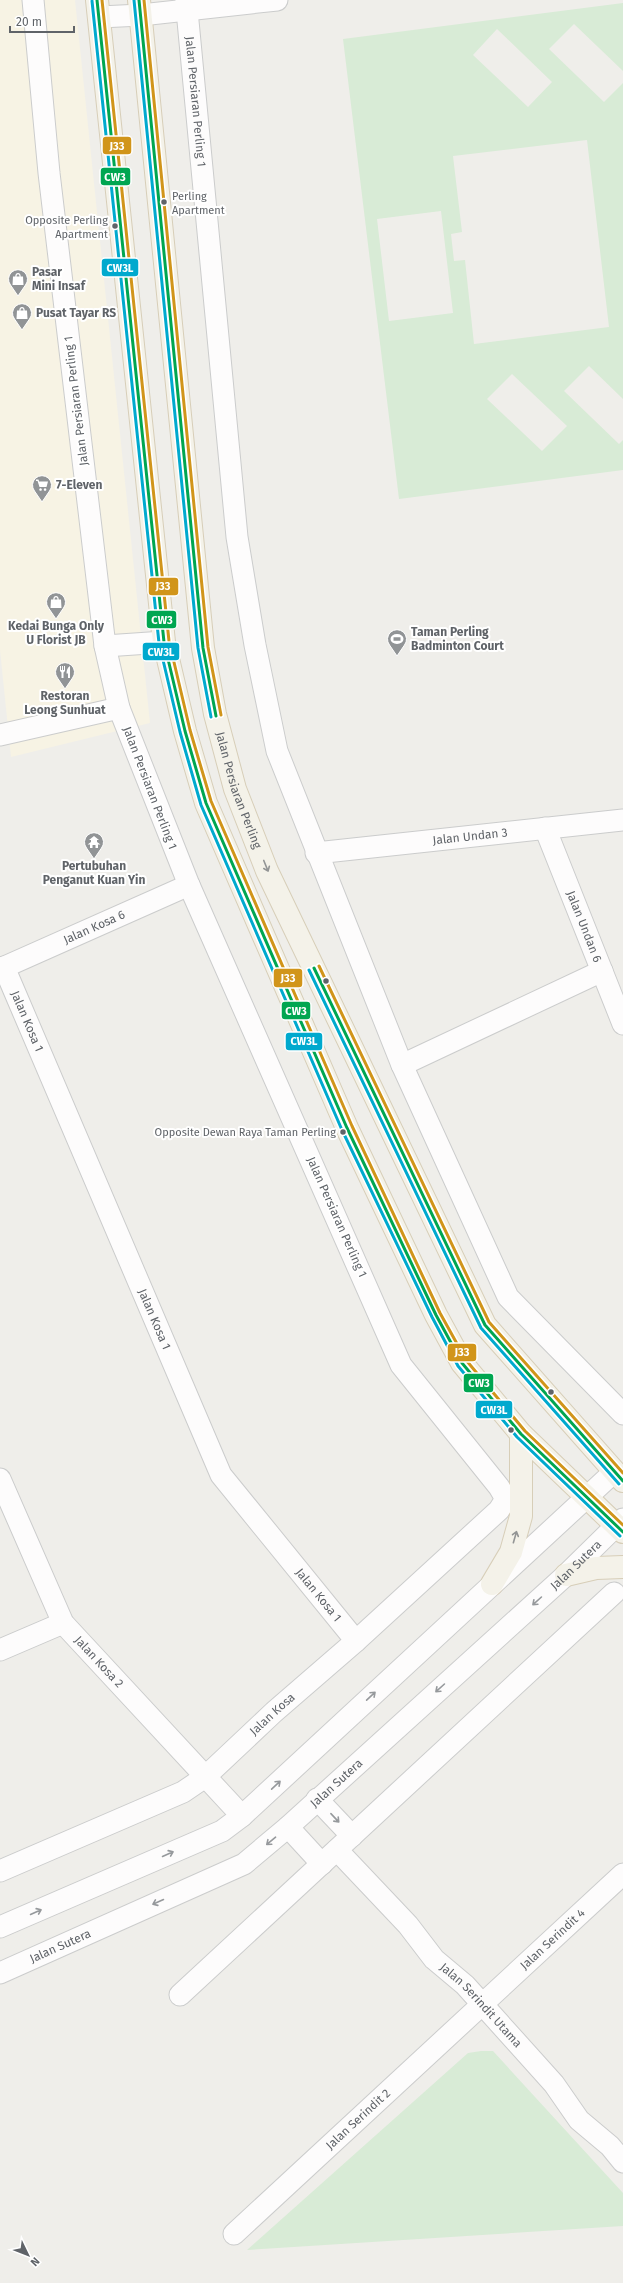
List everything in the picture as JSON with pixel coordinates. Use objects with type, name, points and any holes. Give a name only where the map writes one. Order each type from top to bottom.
[{"type":"main road","points":[[98,8],[164,642],[185,731],[206,803],[347,1128],[436,1314],[462,1363],[521,1434],[620,1525]]},
{"type":"main road","name":"Jalan Persiaran Perling","points":[[140,8],[203,648],[215,714],[235,789],[267,871],[485,1325],[618,1476]]},
{"type":"main road","points":[[492,1584],[511,1552],[521,1516],[521,1434]]},
{"type":"main road","points":[[566,1575],[596,1568],[623,1567]]},
{"type":"street","name":"Jalan Persiaran Perling 1","points":[[33,0],[49,173],[105,646],[119,708],[188,885],[401,1366],[500,1487],[506,1499]]},
{"type":"street","points":[[98,8],[140,8],[277,0]]},
{"type":"street","name":"Jalan Persiaran Perling 1","points":[[187,5],[237,537],[255,645],[277,751],[316,853],[402,1065],[508,1297],[623,1414]]},
{"type":"street","points":[[105,646],[164,642]]},
{"type":"street","points":[[0,735],[119,708]]},
{"type":"street","name":"Jalan Undan 3","points":[[316,853],[623,820]]},
{"type":"street","name":"Jalan Undan 6","points":[[545,828],[623,1024]]},
{"type":"street","name":"Jalan Kosa 6","points":[[2,968],[188,885]]},
{"type":"street","name":"Jalan Kosa 1","points":[[2,968],[221,1475],[356,1641]]},
{"type":"street","points":[[402,1065],[602,972]]},
{"type":"street","points":[[0,1927],[222,1831],[242,1816],[588,1497],[618,1476]]},
{"type":"street","name":"Jalan Kosa 2","points":[[0,1479],[63,1623],[242,1816]]},
{"type":"street","name":"Jalan Kosa","points":[[0,1871],[183,1792],[206,1777],[274,1712],[356,1641],[499,1510],[506,1499]]},
{"type":"street","name":"Jalan Sutera","points":[[0,1973],[244,1864],[288,1827],[620,1525]]},
{"type":"street","points":[[180,1995],[614,1593]]},
{"type":"street","points":[[0,1650],[63,1623]]},
{"type":"street","name":"Jalan Serindit Utama","points":[[318,1799],[344,1843],[434,1959],[465,1985],[481,2005],[554,2084],[579,2120],[610,2146],[623,2162]]},
{"type":"street","points":[[288,1827],[322,1864]]},
{"type":"street","name":"Jalan Serindit 4","points":[[481,2005],[623,1874]]},
{"type":"street","name":"Jalan Serindit 2","points":[[234,2234],[481,2005]]},
{"type":"shaded area","points":[[0,0],[75,0],[150,723],[11,757],[0,650]]},
{"type":"green space","points":[[623,3],[623,71],[574,24],[549,49],[604,102],[623,83],[623,399],[589,366],[564,391],[619,444],[623,440],[623,470],[399,499],[343,39]],"holes":[[[497,29],[552,82],[528,107],[473,55]],[[587,140],[609,327],[474,344],[465,260],[454,261],[451,234],[462,232],[453,156]],[[441,211],[453,313],[389,321],[377,219]],[[512,374],[567,426],[542,451],[487,399]]]},
{"type":"green space","points":[[493,2051],[623,2193],[623,2226],[247,2250],[468,2053]]},
{"type":"transit line","name":"CW3","points":[[97,0],[164,642],[185,731],[206,803],[347,1128],[436,1315],[462,1363],[521,1434],[623,1532]]},
{"type":"transit line","name":"J33","points":[[102,0],[169,641],[190,730],[211,801],[352,1126],[440,1313],[466,1360],[525,1431],[623,1525]]},
{"type":"transit line","name":"CW3L","points":[[134,0],[198,648],[211,717]]},
{"type":"transit line","name":"CW3","points":[[139,0],[203,648],[216,716]]},
{"type":"transit line","name":"J33","points":[[144,0],[208,647],[221,715]]},
{"type":"transit line","name":"CW3L","points":[[92,1],[159,643],[180,732],[201,805],[342,1130],[432,1317],[458,1366],[517,1437],[620,1536]]},
{"type":"transit line","name":"J33","points":[[319,966],[489,1322],[623,1473]]},
{"type":"transit line","name":"CW3","points":[[314,968],[485,1325],[623,1481]]},
{"type":"transit line","name":"CW3L","points":[[309,970],[481,1328],[619,1484]]},
{"type":"place","name":"Perling Apartment","points":[[164,202]]},
{"type":"place","name":"Opposite Perling Apartment","points":[[115,226]]},
{"type":"place","name":"Pasar Mini Insaf","points":[[18,296]]},
{"type":"place","name":"Pusat Tayar RS","points":[[22,330]]},
{"type":"place","name":"7-Eleven","points":[[42,502]]},
{"type":"place","name":"Kedai Bunga Only U Florist JB","points":[[56,619]]},
{"type":"place","name":"Taman Perling Badminton Court","points":[[397,656]]},
{"type":"place","name":"Restoran Leong Sunhuat","points":[[65,689]]},
{"type":"place","name":"Pertubuhan Penganut Kuan Yin","points":[[94,859]]},
{"type":"place","name":"Opposite Dewan Raya Taman Perling","points":[[343,1132]]}]
